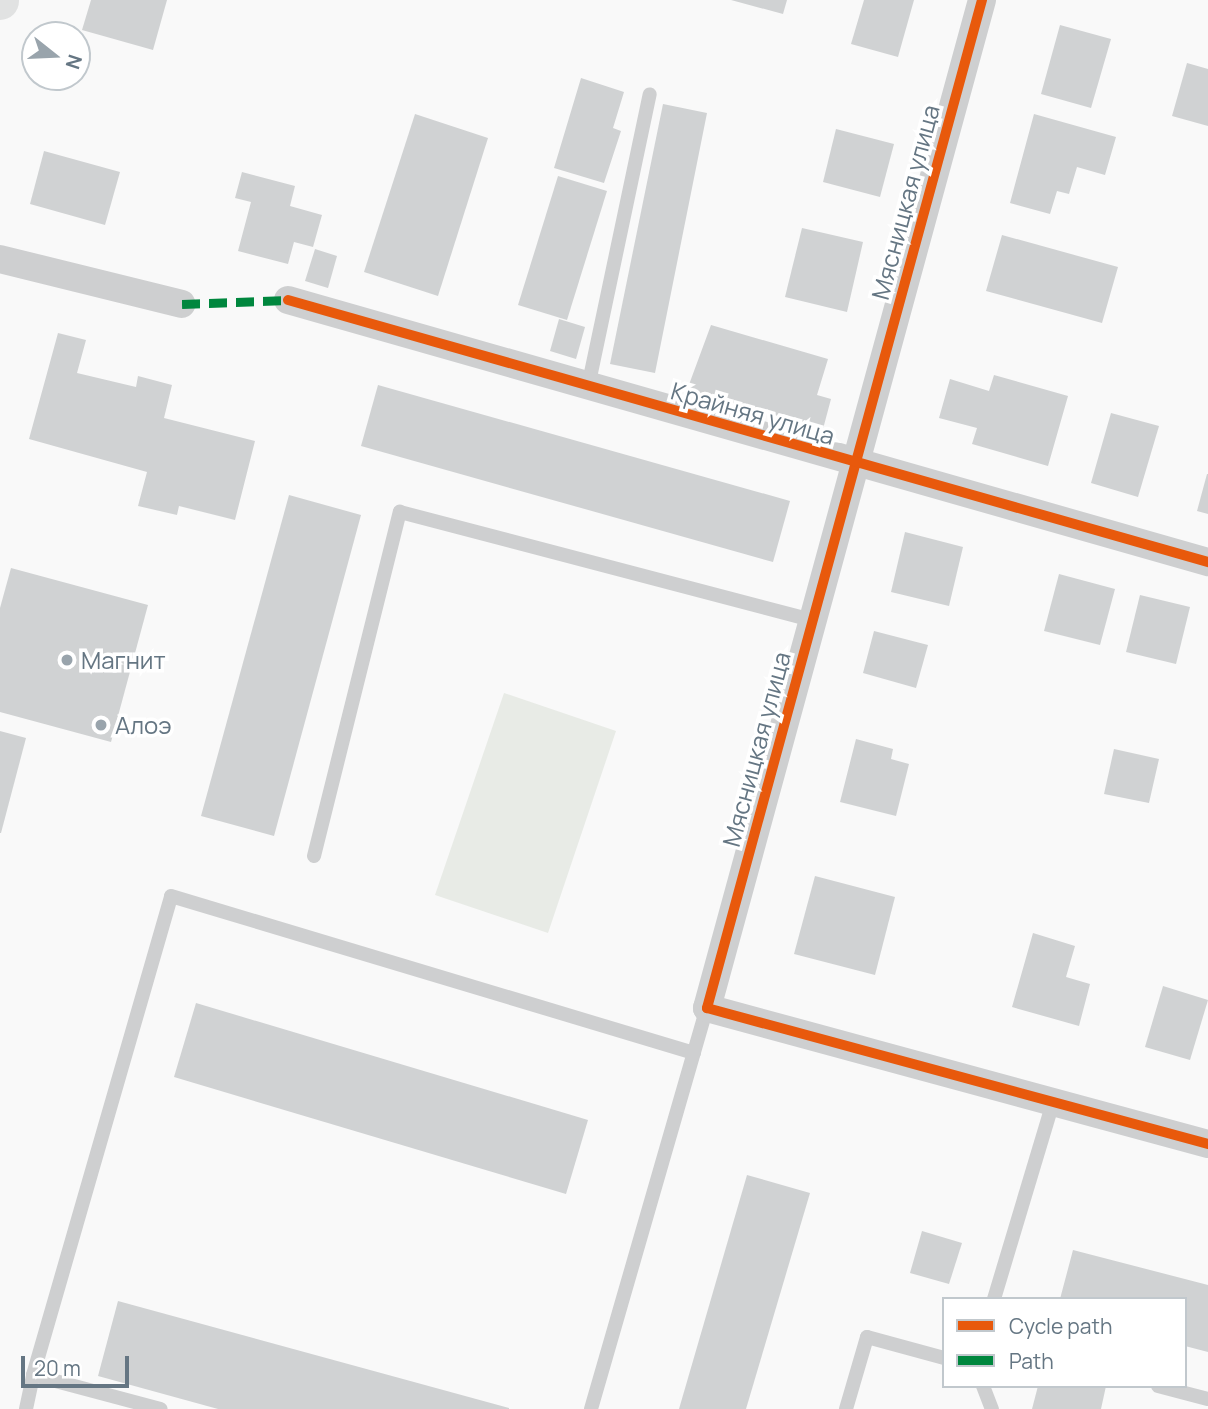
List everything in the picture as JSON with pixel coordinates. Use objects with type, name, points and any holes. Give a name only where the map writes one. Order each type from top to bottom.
[{"type":"street","name":"Мясницкая улица","points":[[707,1008],[982,0]]},
{"type":"street","points":[[0,259],[182,304]]},
{"type":"street","name":"Крайняя улица","points":[[288,300],[856,465],[1208,562]]},
{"type":"street","points":[[707,1008],[1208,1144]]},
{"type":"lane","points":[[588,387],[650,94]]},
{"type":"lane","points":[[314,856],[400,512],[813,620]]},
{"type":"lane","points":[[26,1409],[33,1375],[171,896],[694,1053]]},
{"type":"lane","points":[[591,1409],[707,1008]]},
{"type":"lane","points":[[995,1297],[1053,1102]]},
{"type":"lane","points":[[846,1409],[867,1337],[942,1357]]},
{"type":"lane","points":[[33,1375],[161,1409]]},
{"type":"lane","points":[[984,1388],[992,1409]]},
{"type":"lane","points":[[1166,1388],[1208,1399]]},
{"type":"shaded area","points":[[504,693],[616,731],[548,933],[435,895]]},
{"type":"building","points":[[91,0],[167,0],[153,50],[91,33],[91,21],[85,21]]},
{"type":"building","points":[[731,0],[787,0],[783,14]]},
{"type":"building","points":[[864,0],[914,0],[898,57],[851,44]]},
{"type":"building","points":[[1060,25],[1111,39],[1091,108],[1041,94]]},
{"type":"building","points":[[1187,63],[1208,69],[1208,126],[1172,116]]},
{"type":"building","points":[[581,78],[624,92],[613,128],[621,131],[604,183],[554,168]]},
{"type":"building","points":[[663,104],[707,113],[655,373],[610,364]]},
{"type":"building","points":[[415,114],[488,138],[438,296],[364,272]]},
{"type":"building","points":[[1034,114],[1116,137],[1105,175],[1077,167],[1069,194],[1057,191],[1050,214],[1010,203]]},
{"type":"building","points":[[836,129],[894,144],[880,197],[823,182]]},
{"type":"building","points":[[44,151],[120,172],[105,225],[30,204]]},
{"type":"building","points":[[242,172],[295,186],[290,206],[322,215],[313,247],[294,242],[288,264],[238,251],[251,202],[235,198]]},
{"type":"building","points":[[558,176],[607,191],[567,320],[518,305]]},
{"type":"building","points":[[802,228],[863,242],[847,312],[785,297]]},
{"type":"building","points":[[1002,235],[1118,267],[1102,323],[986,291]]},
{"type":"building","points":[[315,249],[337,256],[328,288],[305,281]]},
{"type":"building","points":[[559,319],[585,327],[576,359],[550,351]]},
{"type":"building","points":[[711,325],[828,359],[817,395],[831,399],[823,429],[687,390]]},
{"type":"building","points":[[58,333],[86,340],[77,373],[136,387],[138,376],[172,385],[164,418],[255,441],[235,520],[179,506],[177,515],[138,506],[147,472],[29,439]]},
{"type":"building","points":[[994,375],[1068,396],[1048,466],[972,444],[977,428],[939,418],[950,379],[989,391]]},
{"type":"building","points":[[378,385],[790,501],[773,562],[361,446]]},
{"type":"building","points":[[1111,413],[1159,426],[1138,497],[1091,483]]},
{"type":"building","points":[[1208,474],[1208,514],[1197,511]]},
{"type":"building","points":[[289,495],[361,515],[274,836],[201,816]]},
{"type":"building","points":[[905,532],[963,547],[949,606],[891,592]]},
{"type":"building","name":"Магнит","points":[[11,568],[148,605],[111,742],[0,712],[0,608]]},
{"type":"building","points":[[1059,574],[1115,589],[1100,645],[1044,631]]},
{"type":"building","points":[[1140,595],[1190,607],[1176,664],[1126,652]]},
{"type":"building","points":[[874,631],[928,645],[916,688],[863,673]]},
{"type":"building","points":[[0,731],[26,738],[1,833],[0,833]]},
{"type":"building","points":[[856,739],[893,749],[891,759],[909,764],[896,816],[840,802]]},
{"type":"building","points":[[1114,749],[1159,759],[1149,803],[1104,794]]},
{"type":"building","points":[[815,876],[895,897],[875,975],[794,954]]},
{"type":"building","points":[[1033,933],[1075,946],[1066,977],[1090,984],[1079,1026],[1012,1007]]},
{"type":"building","points":[[1163,986],[1208,1000],[1190,1060],[1145,1047]]},
{"type":"building","points":[[196,1003],[588,1120],[566,1194],[174,1077]]},
{"type":"building","points":[[747,1175],[810,1193],[746,1409],[679,1409]]},
{"type":"building","points":[[922,1231],[962,1243],[949,1284],[910,1273]]},
{"type":"building","points":[[1073,1250],[1208,1285],[1208,1352],[1187,1347],[1187,1297],[1061,1297]]},
{"type":"building","points":[[118,1301],[509,1409],[218,1409],[98,1376]]},
{"type":"building","points":[[1037,1388],[1106,1388],[1101,1409],[1032,1409]]},
{"type":"marked path","points":[[182,304],[288,300]]},
{"type":"cycle path","points":[[982,0],[707,1008],[1208,1144]]},
{"type":"cycle path","points":[[288,300],[1208,562]]},
{"type":"place","name":"Магнит","points":[[67,660]]},
{"type":"place","name":"Алоэ","points":[[101,725]]}]
